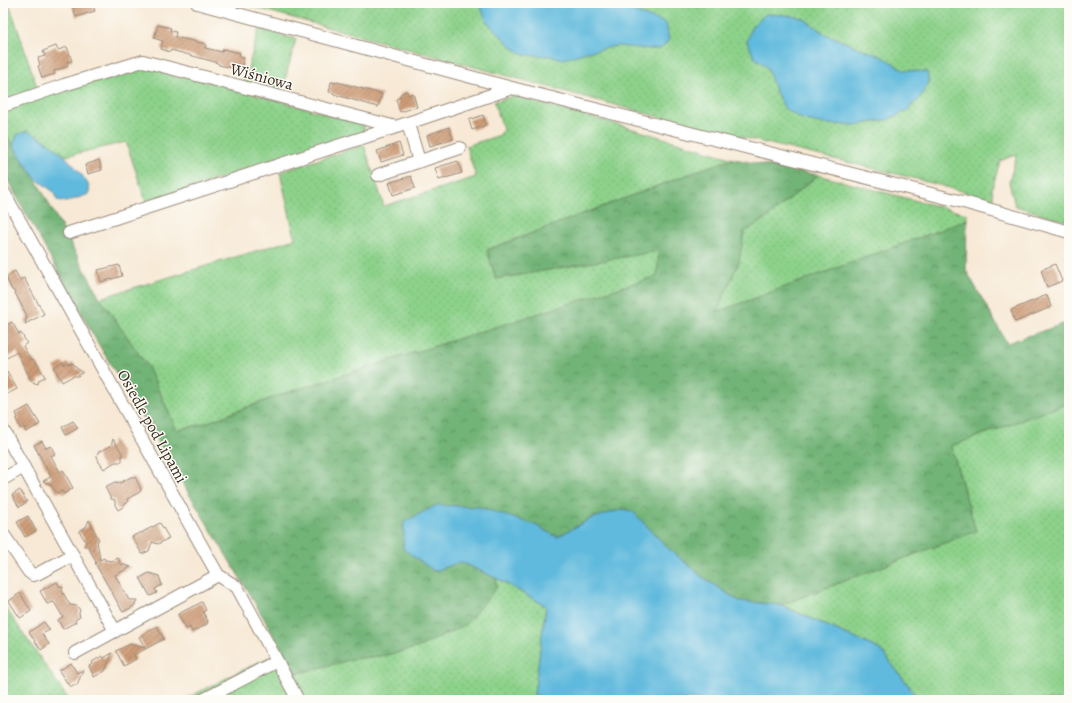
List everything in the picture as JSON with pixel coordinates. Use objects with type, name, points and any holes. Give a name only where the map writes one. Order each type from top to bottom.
[{"type":"street","points":[[197,3],[512,88],[960,201],[1069,232]]},
{"type":"street","name":"Wiśniowa","points":[[3,106],[64,85],[143,61],[402,126]]},
{"type":"street","points":[[69,233],[402,126],[512,88]]},
{"type":"street","points":[[402,126],[419,161]]},
{"type":"street","points":[[378,175],[460,148]]},
{"type":"street","name":"Osiedle pod Lipami","points":[[3,191],[218,575]]},
{"type":"street","points":[[3,430],[115,631]]},
{"type":"street","points":[[3,479],[24,467]]},
{"type":"street","points":[[3,534],[29,572],[33,575],[73,555]]},
{"type":"street","points":[[76,653],[218,575],[237,587],[298,700]]},
{"type":"street","points":[[202,700],[277,661]]},
{"type":"green space","points":[[3,3],[9,3],[38,90],[3,101]]},
{"type":"green space","points":[[238,3],[1069,3],[1069,222],[1015,206],[1009,182],[1017,154],[1000,161],[992,189],[994,200],[913,178],[674,121]]},
{"type":"green space","points":[[259,29],[296,39],[282,91],[244,82]]},
{"type":"green space","points":[[143,64],[364,124],[364,133],[146,202],[126,142],[66,156],[42,138],[18,134],[13,145],[3,132],[3,108]]},
{"type":"green space","points":[[514,96],[606,121],[734,159],[708,167],[487,250],[496,279],[660,250],[658,276],[280,395],[203,424],[177,430],[148,367],[100,298],[295,239],[280,172],[364,145],[384,206],[476,177],[466,146],[500,135],[503,129],[494,102]]},
{"type":"green space","points":[[3,132],[35,178],[100,298],[148,367],[177,430],[203,424],[280,395],[657,276],[659,251],[496,279],[487,250],[708,167],[734,159],[818,175],[767,218],[744,232],[739,262],[717,312],[967,220],[966,270],[1007,343],[1069,322],[1069,403],[951,446],[976,531],[781,605],[739,601],[701,576],[667,547],[633,512],[623,509],[590,519],[557,537],[535,525],[434,571],[461,562],[496,578],[496,589],[465,625],[419,647],[387,655],[353,659],[296,674],[249,593],[96,340],[8,181],[3,171]]},
{"type":"green space","points":[[818,175],[967,214],[967,220],[716,313],[739,262],[744,232],[767,218]]},
{"type":"green space","points":[[1069,403],[1069,700],[916,700],[914,693],[881,650],[781,605],[976,531],[951,446]]},
{"type":"green space","points":[[496,578],[546,606],[535,694],[545,700],[183,700],[283,650],[296,674],[353,659],[387,655],[419,647],[496,589]]},
{"type":"green space","points":[[3,604],[69,700],[3,700]]},
{"type":"water","points":[[479,3],[609,3],[666,23],[669,40],[661,49],[617,46],[583,53],[564,59],[551,56],[525,55],[513,48],[487,22]]},
{"type":"water","points":[[766,14],[803,18],[825,34],[885,58],[903,70],[927,72],[929,83],[919,99],[905,112],[887,120],[855,125],[824,124],[802,119],[785,109],[775,90],[767,67],[754,57],[747,41],[752,26]]},
{"type":"water","points":[[28,131],[50,144],[69,161],[86,181],[89,186],[89,194],[66,202],[57,200],[54,192],[35,178],[13,145],[18,134]]},
{"type":"water","points":[[437,505],[479,507],[535,525],[557,537],[590,519],[623,509],[633,512],[667,547],[701,576],[739,601],[781,605],[881,650],[914,693],[916,700],[545,700],[534,694],[546,606],[496,578],[461,562],[434,571],[403,549],[404,522]]},
{"type":"building","points":[[71,3],[92,3],[95,11],[76,17]]},
{"type":"building","points":[[158,25],[171,28],[170,31],[176,32],[175,37],[206,44],[205,48],[222,52],[223,49],[240,53],[239,57],[244,58],[241,70],[219,65],[215,62],[171,50],[170,52],[161,49],[163,41],[154,38]]},
{"type":"building","points":[[56,46],[58,50],[67,47],[72,61],[67,62],[68,66],[54,71],[55,74],[42,78],[38,66],[40,65],[38,58],[45,56],[43,51]]},
{"type":"building","points":[[331,82],[337,82],[382,94],[378,107],[329,92]]},
{"type":"building","points":[[407,91],[408,95],[413,93],[417,107],[400,112],[396,99],[401,97],[400,94]]},
{"type":"building","points":[[483,115],[486,125],[472,130],[469,120]]},
{"type":"building","points":[[449,127],[453,139],[430,146],[427,135]]},
{"type":"building","points":[[399,143],[403,155],[381,162],[377,151]]},
{"type":"building","points":[[99,160],[102,170],[88,174],[85,165]]},
{"type":"building","points":[[458,161],[462,173],[439,180],[435,168]]},
{"type":"building","points":[[411,176],[415,188],[393,195],[389,183]]},
{"type":"building","points":[[1055,264],[1062,281],[1047,287],[1041,270]]},
{"type":"building","points":[[119,265],[122,276],[101,282],[98,270]]},
{"type":"building","points":[[15,271],[20,280],[24,278],[44,314],[25,324],[27,316],[6,277]]},
{"type":"building","points":[[1047,295],[1051,307],[1015,322],[1011,310]]},
{"type":"building","points":[[12,322],[19,334],[21,333],[27,343],[23,346],[31,360],[33,359],[37,363],[45,377],[39,380],[38,384],[32,382],[17,352],[3,360],[3,327]]},
{"type":"building","points":[[63,362],[64,365],[73,363],[76,368],[83,372],[78,376],[73,376],[62,382],[54,367]]},
{"type":"building","points":[[7,371],[17,389],[3,396],[3,378]]},
{"type":"building","points":[[29,406],[40,424],[26,432],[24,427],[21,429],[16,419],[18,418],[16,413]]},
{"type":"building","points":[[73,421],[78,428],[66,435],[62,427]]},
{"type":"building","points":[[150,421],[153,427],[147,430],[144,424]]},
{"type":"building","points":[[113,439],[122,453],[122,462],[115,462],[104,469],[99,462],[97,456],[98,452],[111,446]]},
{"type":"building","points":[[42,441],[46,448],[51,446],[55,454],[51,456],[60,472],[63,470],[73,488],[64,494],[62,491],[57,493],[50,484],[43,481],[51,477],[34,445]]},
{"type":"building","points":[[131,477],[135,477],[141,489],[140,492],[127,499],[128,502],[118,510],[115,505],[115,500],[111,499],[105,487],[115,482],[120,483]]},
{"type":"building","points":[[20,490],[27,502],[19,507],[12,495]]},
{"type":"building","points":[[28,516],[36,531],[25,537],[17,522]]},
{"type":"building","points":[[89,520],[99,540],[97,541],[100,560],[104,558],[105,560],[112,561],[118,558],[121,564],[131,567],[115,575],[129,600],[137,600],[134,606],[123,612],[95,563],[96,562],[88,546],[84,546],[86,542],[79,531],[86,527]]},
{"type":"building","points":[[160,523],[169,538],[158,544],[152,542],[149,551],[142,554],[132,537]]},
{"type":"building","points":[[149,573],[159,576],[162,585],[155,589],[157,593],[150,596],[140,578]]},
{"type":"building","points":[[57,582],[59,586],[63,587],[62,591],[70,605],[77,606],[80,610],[80,617],[75,620],[76,622],[63,629],[58,620],[63,617],[54,602],[47,604],[40,591]]},
{"type":"building","points":[[20,593],[31,611],[20,618],[9,601]]},
{"type":"building","points":[[202,602],[206,610],[203,612],[208,621],[207,624],[192,632],[190,627],[186,629],[178,614]]},
{"type":"building","points":[[44,622],[50,630],[42,634],[49,644],[41,650],[29,632]]},
{"type":"building","points":[[157,626],[164,639],[134,655],[136,659],[124,666],[116,651],[130,644],[145,648],[139,637]]},
{"type":"building","points":[[112,653],[105,671],[94,677],[89,666],[93,664],[92,662],[102,656],[104,658]]},
{"type":"building","points":[[71,663],[77,673],[83,670],[77,685],[70,687],[59,671]]}]
